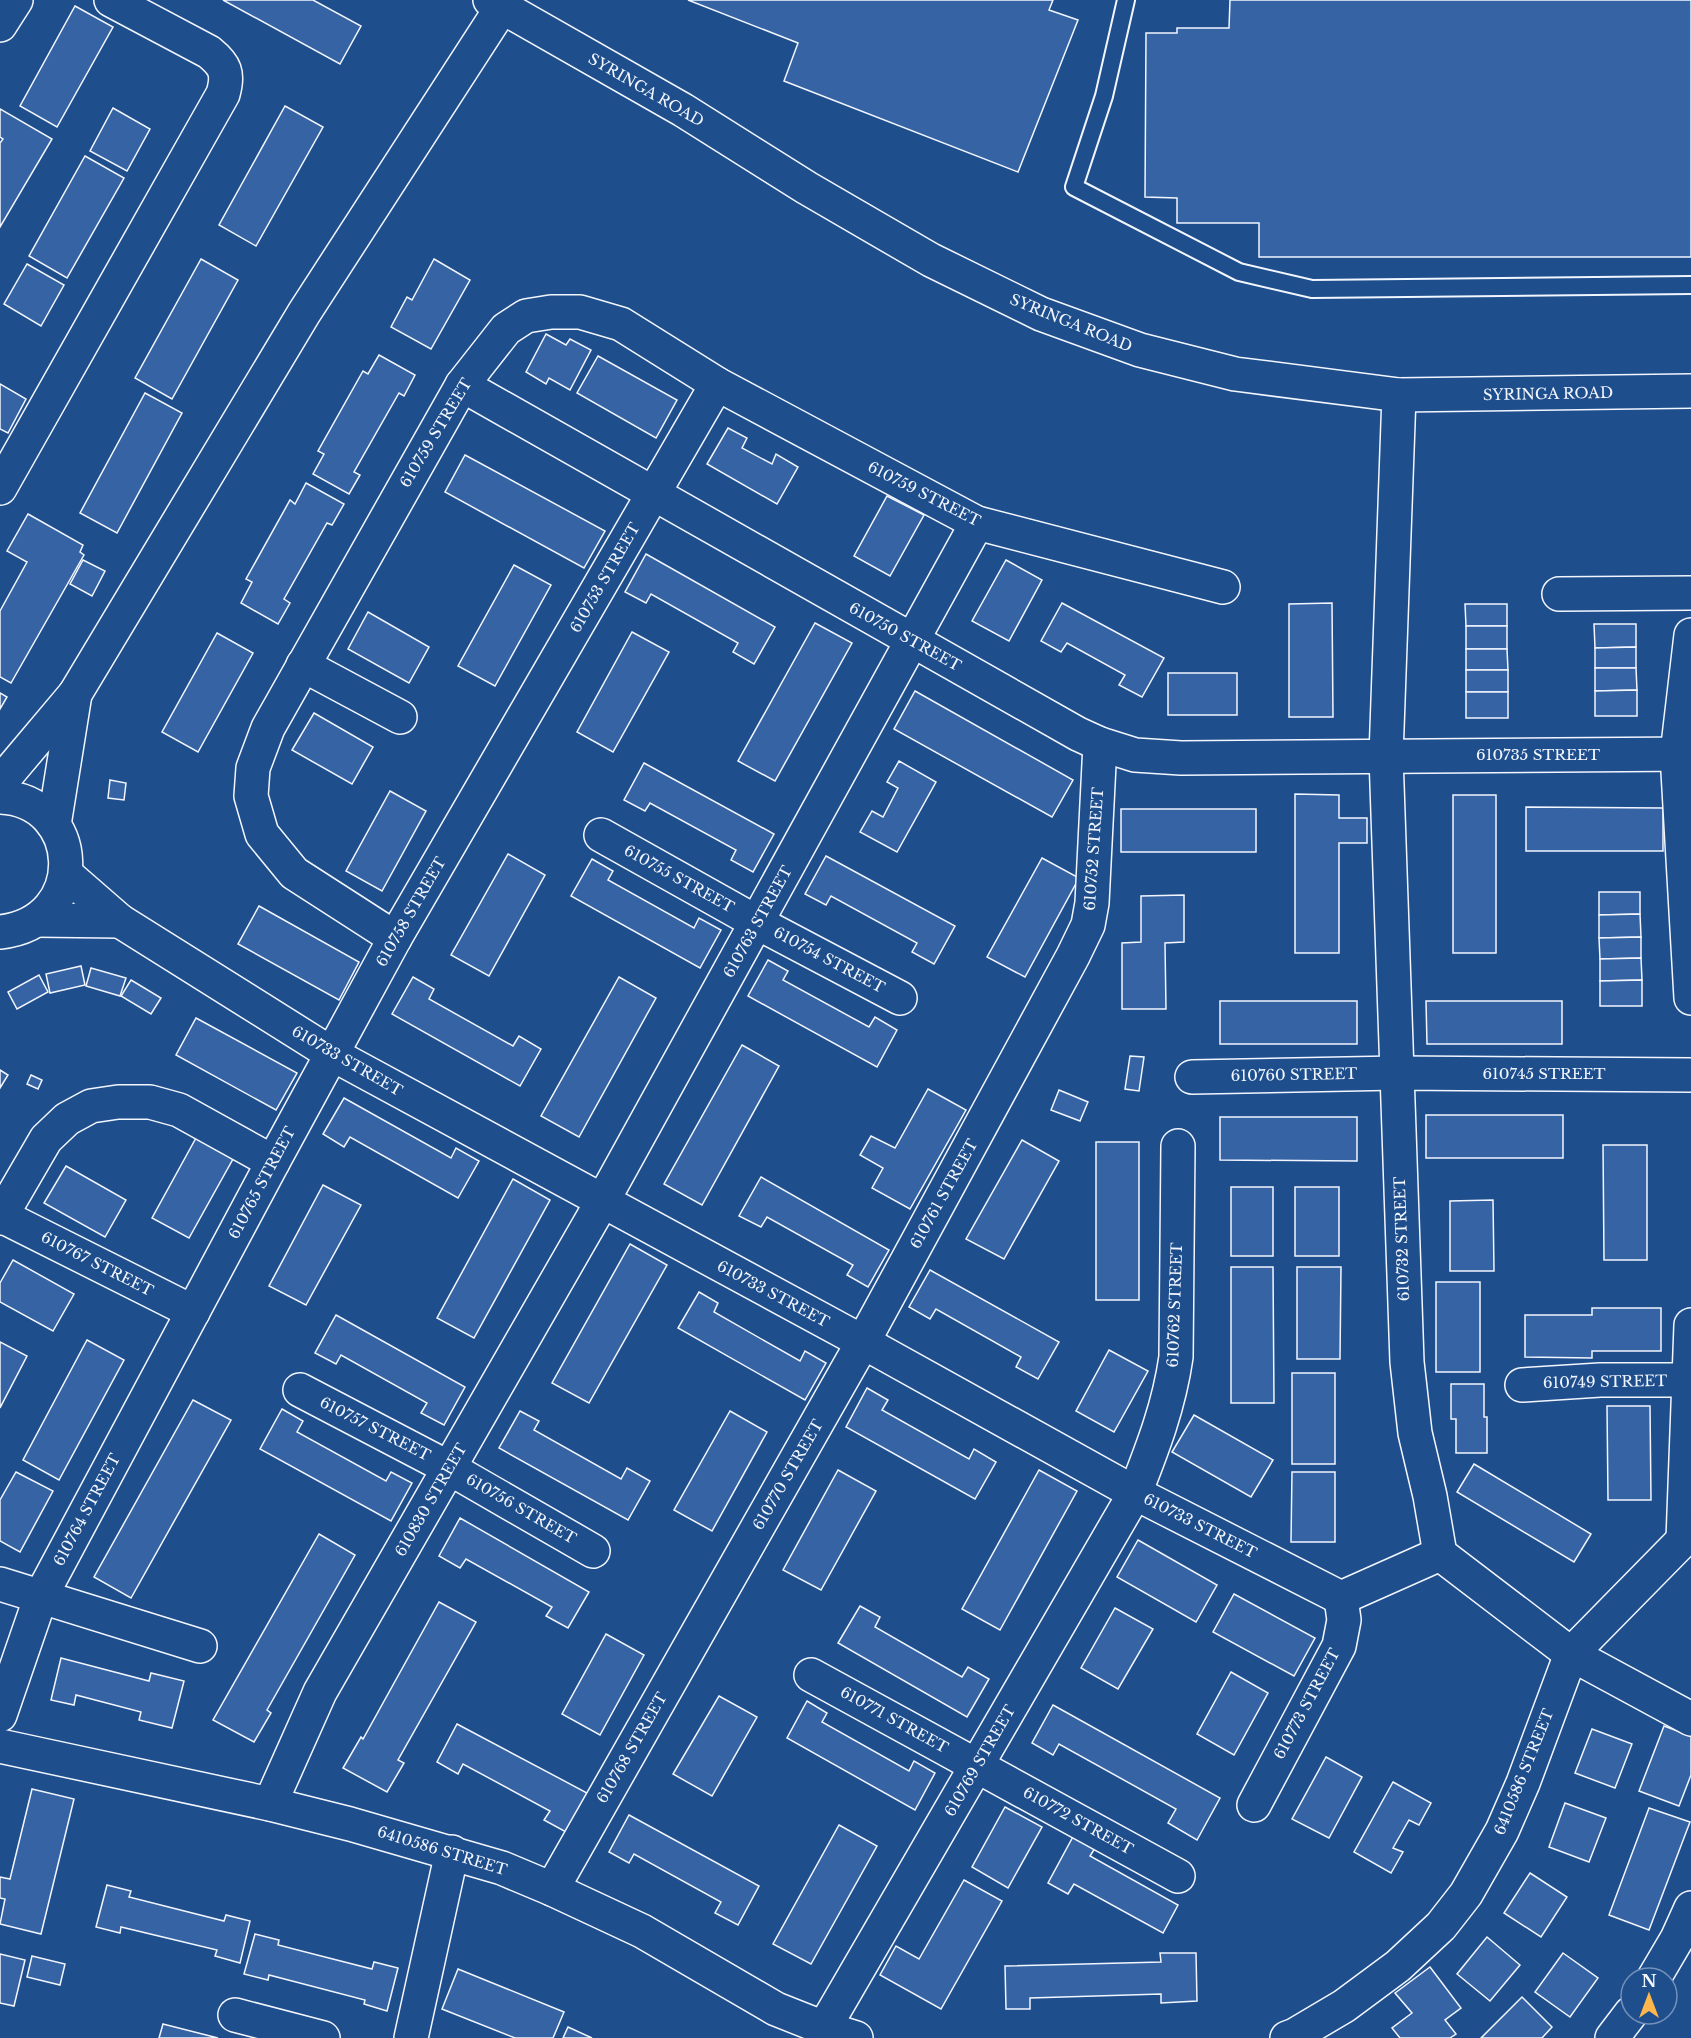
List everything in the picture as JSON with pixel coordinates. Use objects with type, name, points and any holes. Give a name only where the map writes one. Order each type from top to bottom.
[{"type":"street","points":[[0,25],[16,0]]},
{"type":"street","points":[[0,488],[225,87],[225,73],[221,62],[209,52],[111,0]]},
{"type":"street","points":[[0,783],[75,694],[304,313],[496,3]]},
{"type":"street","name":"SYRINGA ROAD","points":[[496,3],[684,110],[807,188],[931,260],[1041,314],[1140,350],[1235,374],[1399,395],[1691,391]]},
{"type":"street","name":"610759 STREET","points":[[395,938],[294,873],[262,834],[251,796],[253,768],[268,728],[462,385],[506,329],[526,316],[551,312],[580,312],[621,324],[717,384],[977,523],[1223,587]]},
{"type":"street","name":"610753 STREET","points":[[492,771],[717,384]]},
{"type":"street","name":"610750 STREET","points":[[462,385],[913,641],[1100,744],[1135,755],[1180,758],[1386,756]]},
{"type":"street","name":"610732 STREET","points":[[1399,395],[1386,756],[1396,1073],[1407,1362],[1415,1433],[1430,1496],[1440,1554]]},
{"type":"street","name":"610763 STREET","points":[[602,1202],[977,523]]},
{"type":"street","points":[[1559,594],[1691,593]]},
{"type":"street","points":[[1691,635],[1684,754],[1691,998]]},
{"type":"street","points":[[303,665],[400,717]]},
{"type":"street","points":[[54,825],[75,694]]},
{"type":"street","name":"610752 STREET","points":[[1025,1046],[1088,925],[1092,903],[1100,744]]},
{"type":"street","name":"610735 STREET","points":[[1386,756],[1684,754]]},
{"type":"street","name":"610758 STREET","points":[[332,1054],[395,938],[492,771]]},
{"type":"street","points":[[0,797],[11,798],[35,808],[54,825],[62,841],[66,857],[66,874],[61,891],[51,907],[37,920],[17,930],[0,932]]},
{"type":"street","name":"610755 STREET","points":[[601,835],[758,923]]},
{"type":"street","name":"610733 STREET","points":[[66,874],[120,921],[332,1054],[864,1342],[1135,1493],[1341,1598]]},
{"type":"street","points":[[37,920],[120,921]]},
{"type":"street","name":"610754 STREET","points":[[758,923],[900,998]]},
{"type":"street","name":"610761 STREET","points":[[864,1342],[1025,1046]]},
{"type":"street","name":"610765 STREET","points":[[193,1312],[332,1054]]},
{"type":"street","name":"610745 STREET","points":[[1396,1073],[1691,1075]]},
{"type":"street","name":"610760 STREET","points":[[1192,1077],[1396,1073]]},
{"type":"street","points":[[1,1217],[46,1139],[67,1119],[91,1106],[118,1102],[150,1102],[179,1110],[273,1162]]},
{"type":"street","name":"610762 STREET","points":[[1135,1493],[1163,1420],[1171,1391],[1176,1357],[1178,1146]]},
{"type":"street","name":"610830 STREET","points":[[270,1804],[320,1692],[602,1202]]},
{"type":"street","name":"610767 STREET","points":[[1,1217],[193,1312]]},
{"type":"street","name":"610764 STREET","points":[[0,1715],[41,1596],[193,1312]]},
{"type":"street","points":[[1687,1538],[1691,1325]]},
{"type":"street","name":"610770 STREET","points":[[713,1607],[864,1342]]},
{"type":"street","name":"610749 STREET","points":[[1522,1385],[1600,1380],[1689,1380]]},
{"type":"street","name":"610757 STREET","points":[[300,1390],[449,1468]]},
{"type":"street","name":"610756 STREET","points":[[449,1468],[593,1551]]},
{"type":"street","name":"610769 STREET","points":[[824,2028],[1135,1493]]},
{"type":"street","name":"6410586 STREET","points":[[1287,2038],[1344,2006],[1398,1966],[1441,1926],[1466,1894],[1502,1831],[1523,1783],[1571,1654],[1604,1618],[1687,1538]]},
{"type":"street","points":[[1341,1598],[1440,1554],[1571,1654],[1691,1719]]},
{"type":"street","points":[[0,1584],[200,1646]]},
{"type":"street","name":"610773 STREET","points":[[1254,1805],[1338,1646],[1344,1620],[1341,1598]]},
{"type":"street","name":"610768 STREET","points":[[552,1889],[713,1607]]},
{"type":"street","name":"610771 STREET","points":[[811,1675],[977,1765]]},
{"type":"street","name":"6410586 STREET","points":[[0,1746],[270,1804],[452,1852],[502,1868],[642,1931],[776,2009],[855,2038]]},
{"type":"street","name":"610772 STREET","points":[[977,1765],[1178,1876]]},
{"type":"street","points":[[411,2038],[452,1852]]},
{"type":"street","points":[[1661,1966],[1691,1908]]},
{"type":"street","points":[[235,2015],[323,2038]]},
{"type":"street","points":[[1612,2038],[1621,2026]]},
{"type":"lane","points":[[1126,0],[1104,96],[1074,187],[1239,272],[1312,289],[1691,285]]},
{"type":"building","points":[[223,0],[313,0],[361,26],[340,64]]},
{"type":"building","points":[[688,0],[1053,0],[1049,10],[1078,20],[1018,172],[784,81],[798,43]]},
{"type":"building","points":[[1230,0],[1691,0],[1691,257],[1259,257],[1259,223],[1177,223],[1177,198],[1145,197],[1146,33],[1177,33],[1177,28],[1229,28]]},
{"type":"building","points":[[75,6],[113,27],[57,127],[20,106]]},
{"type":"building","points":[[285,106],[323,127],[256,246],[219,225]]},
{"type":"building","points":[[113,108],[150,129],[127,171],[90,151]]},
{"type":"building","points":[[0,109],[52,139],[0,227],[0,143],[3,139],[0,137]]},
{"type":"building","points":[[85,156],[124,178],[67,278],[29,256]]},
{"type":"building","points":[[201,259],[238,280],[172,399],[135,378]]},
{"type":"building","points":[[434,259],[470,280],[431,349],[391,327],[407,297],[412,300]]},
{"type":"building","points":[[27,264],[64,285],[41,326],[4,304]]},
{"type":"building","points":[[546,334],[566,345],[570,339],[591,350],[570,390],[549,378],[546,384],[526,372]]},
{"type":"building","points":[[379,355],[415,375],[404,396],[399,393],[354,472],[360,475],[349,494],[313,474],[324,454],[318,451],[363,371],[368,374]]},
{"type":"building","points":[[598,356],[677,400],[656,438],[577,393]]},
{"type":"building","points":[[0,384],[26,399],[8,433],[0,429]]},
{"type":"building","points":[[145,393],[182,413],[117,533],[80,513]]},
{"type":"building","points":[[728,428],[747,438],[742,448],[772,464],[776,454],[798,467],[777,504],[707,464]]},
{"type":"building","points":[[465,455],[605,531],[584,568],[445,492]]},
{"type":"building","points":[[306,483],[344,504],[332,525],[327,523],[284,599],[290,603],[278,624],[241,603],[252,582],[246,579],[290,500],[295,504]]},
{"type":"building","points":[[887,496],[924,515],[890,576],[854,556]]},
{"type":"building","points":[[28,514],[83,545],[80,552],[84,555],[11,683],[0,677],[0,611],[27,562],[7,551]]},
{"type":"building","points":[[646,554],[775,627],[754,664],[733,652],[738,643],[651,594],[646,603],[625,592]]},
{"type":"building","points":[[83,560],[105,571],[92,596],[70,584]]},
{"type":"building","points":[[1006,560],[1042,580],[1009,641],[972,621]]},
{"type":"building","points":[[514,565],[551,585],[495,686],[458,666]]},
{"type":"building","points":[[1062,603],[1164,658],[1142,697],[1119,685],[1125,675],[1067,643],[1061,652],[1041,641]]},
{"type":"building","points":[[1332,603],[1333,717],[1289,717],[1289,604]]},
{"type":"building","points":[[1465,604],[1507,604],[1507,626],[1466,626]]},
{"type":"building","points":[[368,612],[429,647],[409,683],[348,649]]},
{"type":"building","points":[[815,623],[852,643],[775,781],[738,761]]},
{"type":"building","points":[[1594,624],[1636,624],[1636,647],[1595,648]]},
{"type":"building","points":[[1466,626],[1507,626],[1507,649],[1466,649]]},
{"type":"building","points":[[632,632],[669,652],[613,752],[577,732]]},
{"type":"building","points":[[217,633],[253,653],[198,752],[162,732]]},
{"type":"building","points":[[1636,647],[1636,668],[1595,668],[1595,648]]},
{"type":"building","points":[[1466,649],[1507,649],[1508,670],[1466,670]]},
{"type":"building","points":[[1595,668],[1636,668],[1637,690],[1595,691]]},
{"type":"building","points":[[1466,670],[1508,670],[1508,692],[1466,692]]},
{"type":"building","points":[[1168,673],[1237,673],[1237,715],[1168,715]]},
{"type":"building","points":[[1637,690],[1637,716],[1595,716],[1595,691]]},
{"type":"building","points":[[915,691],[1073,780],[1052,817],[894,729]]},
{"type":"building","points":[[1466,692],[1508,692],[1508,718],[1466,718]]},
{"type":"building","points":[[0,693],[7,697],[0,709]]},
{"type":"building","points":[[314,713],[373,747],[352,784],[292,750]]},
{"type":"building","points":[[899,761],[936,782],[897,852],[860,832],[872,811],[883,817],[898,788],[887,782]]},
{"type":"building","points":[[644,763],[774,834],[753,872],[731,860],[736,850],[650,803],[645,811],[624,800]]},
{"type":"building","points":[[110,780],[126,783],[124,800],[108,798]]},
{"type":"building","points":[[390,791],[426,811],[382,891],[346,871]]},
{"type":"building","points":[[1295,794],[1339,795],[1339,818],[1367,818],[1367,843],[1339,843],[1339,953],[1295,953]]},
{"type":"building","points":[[1453,795],[1496,795],[1496,953],[1453,953]]},
{"type":"building","points":[[1526,807],[1663,808],[1663,851],[1526,851]]},
{"type":"building","points":[[1121,809],[1256,809],[1256,852],[1121,852]]},
{"type":"building","points":[[508,854],[545,875],[489,976],[451,955]]},
{"type":"building","points":[[826,856],[955,926],[934,964],[912,952],[917,943],[831,896],[826,905],[805,894]]},
{"type":"building","points":[[1042,858],[1079,878],[1025,977],[987,957]]},
{"type":"building","points":[[592,859],[613,871],[608,880],[694,928],[699,918],[721,930],[700,968],[571,896]]},
{"type":"building","points":[[1599,892],[1640,892],[1640,914],[1599,915]]},
{"type":"building","points":[[1184,895],[1184,942],[1165,943],[1166,1009],[1122,1009],[1122,943],[1141,942],[1141,896]]},
{"type":"building","points":[[259,906],[359,962],[339,1000],[238,944]]},
{"type":"building","points":[[1640,914],[1641,937],[1599,938],[1599,915]]},
{"type":"building","points":[[1641,937],[1641,958],[1600,959],[1599,938]]},
{"type":"building","points":[[1641,958],[1642,980],[1600,981],[1600,959]]},
{"type":"building","points":[[768,960],[788,971],[783,980],[869,1027],[875,1017],[897,1030],[877,1067],[748,996]]},
{"type":"building","points":[[81,966],[85,985],[50,993],[46,974]]},
{"type":"building","points":[[91,968],[126,978],[120,996],[86,986]]},
{"type":"building","points":[[39,975],[48,992],[17,1009],[8,992]]},
{"type":"building","points":[[413,977],[434,989],[429,999],[513,1046],[519,1036],[541,1049],[520,1086],[392,1014]]},
{"type":"building","points":[[619,977],[656,998],[579,1137],[541,1116]]},
{"type":"building","points":[[131,980],[161,998],[151,1014],[121,996]]},
{"type":"building","points":[[1642,980],[1642,1006],[1600,1006],[1600,981]]},
{"type":"building","points":[[1220,1001],[1357,1001],[1357,1044],[1220,1044]]},
{"type":"building","points":[[1426,1001],[1562,1001],[1562,1044],[1427,1044]]},
{"type":"building","points":[[196,1018],[297,1073],[276,1110],[176,1055]]},
{"type":"building","points":[[742,1045],[779,1066],[702,1205],[664,1184]]},
{"type":"building","points":[[1130,1056],[1144,1057],[1139,1091],[1125,1089]]},
{"type":"building","points":[[0,1070],[8,1075],[0,1088]]},
{"type":"building","points":[[31,1075],[42,1080],[38,1089],[27,1084]]},
{"type":"building","points":[[928,1089],[966,1110],[910,1209],[872,1188],[883,1168],[860,1155],[871,1136],[895,1148]]},
{"type":"building","points":[[1059,1090],[1088,1102],[1080,1121],[1051,1110]]},
{"type":"building","points":[[344,1098],[451,1158],[456,1148],[479,1161],[458,1198],[350,1137],[344,1147],[323,1134]]},
{"type":"building","points":[[1426,1115],[1563,1115],[1563,1158],[1426,1158]]},
{"type":"building","points":[[1220,1117],[1357,1117],[1357,1161],[1220,1160]]},
{"type":"building","points":[[196,1138],[233,1159],[189,1238],[152,1218]]},
{"type":"building","points":[[1022,1140],[1059,1161],[1004,1259],[966,1239]]},
{"type":"building","points":[[1096,1142],[1139,1142],[1139,1300],[1096,1300]]},
{"type":"building","points":[[1603,1145],[1647,1145],[1647,1260],[1604,1260]]},
{"type":"building","points":[[66,1166],[126,1200],[105,1237],[44,1203]]},
{"type":"building","points":[[761,1177],[889,1250],[868,1287],[847,1275],[853,1265],[767,1217],[761,1227],[739,1216]]},
{"type":"building","points":[[513,1179],[550,1200],[474,1338],[437,1318]]},
{"type":"building","points":[[323,1185],[361,1205],[306,1305],[269,1286]]},
{"type":"building","points":[[1231,1187],[1273,1187],[1273,1256],[1231,1256]]},
{"type":"building","points":[[1295,1187],[1339,1187],[1339,1256],[1295,1256]]},
{"type":"building","points":[[1493,1200],[1494,1271],[1450,1271],[1450,1201]]},
{"type":"building","points":[[630,1244],[667,1265],[589,1403],[552,1383]]},
{"type":"building","points":[[13,1260],[74,1294],[53,1331],[0,1302],[0,1283]]},
{"type":"building","points":[[1231,1267],[1273,1267],[1274,1403],[1231,1403]]},
{"type":"building","points":[[1297,1267],[1341,1267],[1340,1359],[1297,1359]]},
{"type":"building","points":[[930,1270],[1059,1342],[1038,1379],[1016,1367],[1021,1357],[936,1309],[930,1319],[909,1307]]},
{"type":"building","points":[[1436,1282],[1480,1282],[1480,1372],[1436,1372]]},
{"type":"building","points":[[699,1292],[718,1303],[714,1312],[800,1361],[805,1351],[826,1363],[805,1400],[678,1328]]},
{"type":"building","points":[[1592,1308],[1661,1308],[1661,1351],[1592,1351],[1592,1358],[1525,1357],[1525,1315],[1592,1315]]},
{"type":"building","points":[[336,1315],[465,1387],[444,1425],[421,1413],[427,1403],[341,1355],[336,1364],[315,1353]]},
{"type":"building","points":[[87,1340],[124,1360],[59,1480],[23,1460]]},
{"type":"building","points":[[0,1342],[27,1356],[0,1408]]},
{"type":"building","points":[[1109,1350],[1148,1371],[1114,1432],[1076,1411]]},
{"type":"building","points":[[1292,1373],[1335,1373],[1335,1464],[1292,1464]]},
{"type":"building","points":[[1451,1384],[1484,1384],[1487,1453],[1456,1453],[1456,1419],[1451,1419]]},
{"type":"building","points":[[867,1388],[888,1400],[882,1410],[969,1459],[974,1449],[996,1462],[975,1499],[846,1427]]},
{"type":"building","points":[[193,1400],[231,1420],[131,1598],[94,1577]]},
{"type":"building","points":[[1607,1406],[1650,1406],[1651,1500],[1608,1500]]},
{"type":"building","points":[[282,1409],[303,1421],[297,1432],[386,1481],[391,1472],[412,1483],[391,1521],[260,1449]]},
{"type":"building","points":[[520,1411],[539,1421],[534,1430],[621,1479],[627,1468],[650,1481],[628,1520],[499,1448]]},
{"type":"building","points":[[730,1411],[767,1432],[712,1531],[674,1510]]},
{"type":"building","points":[[1194,1415],[1273,1460],[1251,1497],[1172,1452]]},
{"type":"building","points":[[1474,1464],[1591,1534],[1574,1562],[1457,1492]]},
{"type":"building","points":[[838,1470],[876,1491],[821,1590],[783,1570]]},
{"type":"building","points":[[1039,1470],[1077,1491],[1000,1630],[962,1609]]},
{"type":"building","points":[[16,1472],[53,1491],[20,1552],[0,1541],[0,1500]]},
{"type":"building","points":[[1292,1472],[1335,1472],[1335,1542],[1291,1542]]},
{"type":"building","points":[[460,1518],[589,1592],[568,1628],[546,1616],[552,1607],[466,1559],[460,1568],[439,1556]]},
{"type":"building","points":[[319,1534],[355,1555],[267,1710],[271,1713],[254,1742],[213,1720]]},
{"type":"building","points":[[1138,1540],[1217,1585],[1196,1622],[1117,1577]]},
{"type":"building","points":[[1234,1594],[1315,1638],[1294,1676],[1213,1632]]},
{"type":"building","points":[[439,1602],[476,1622],[398,1760],[404,1763],[387,1792],[343,1768],[361,1737],[363,1739]]},
{"type":"building","points":[[860,1606],[880,1617],[875,1627],[962,1677],[968,1667],[989,1679],[967,1717],[838,1643]]},
{"type":"building","points":[[1115,1608],[1153,1629],[1118,1689],[1081,1668]]},
{"type":"building","points":[[606,1634],[644,1655],[600,1735],[562,1714]]},
{"type":"building","points":[[61,1658],[149,1681],[151,1673],[184,1681],[172,1728],[139,1720],[141,1712],[76,1695],[74,1705],[51,1700]]},
{"type":"building","points":[[1231,1672],[1268,1693],[1234,1755],[1197,1734]]},
{"type":"building","points":[[719,1696],[757,1717],[712,1796],[673,1774]]},
{"type":"building","points":[[807,1701],[827,1713],[822,1722],[909,1771],[914,1761],[935,1773],[915,1810],[787,1738]]},
{"type":"building","points":[[1053,1705],[1220,1798],[1197,1840],[1168,1823],[1176,1809],[1059,1744],[1053,1755],[1032,1743]]},
{"type":"building","points":[[457,1724],[587,1793],[566,1832],[544,1820],[550,1811],[463,1764],[458,1774],[437,1762]]},
{"type":"building","points":[[1664,1726],[1691,1736],[1691,1775],[1679,1806],[1639,1791]]},
{"type":"building","points":[[1592,1729],[1632,1744],[1615,1788],[1575,1773]]},
{"type":"building","points":[[1326,1757],[1362,1777],[1329,1838],[1292,1819]]},
{"type":"building","points":[[1393,1782],[1431,1803],[1419,1825],[1409,1820],[1393,1848],[1403,1852],[1391,1873],[1354,1852]]},
{"type":"building","points":[[32,1789],[74,1799],[41,1934],[0,1924],[5,1899],[0,1898],[0,1877],[10,1879]]},
{"type":"building","points":[[1565,1803],[1606,1818],[1589,1862],[1549,1847]]},
{"type":"building","points":[[1005,1807],[1042,1827],[1008,1888],[972,1867]]},
{"type":"building","points":[[1649,1808],[1690,1822],[1649,1930],[1609,1915]]},
{"type":"building","points":[[629,1815],[759,1886],[738,1925],[715,1913],[721,1902],[634,1854],[629,1863],[609,1852]]},
{"type":"building","points":[[839,1825],[877,1846],[811,1964],[773,1944]]},
{"type":"building","points":[[1075,1833],[1097,1845],[1090,1856],[1178,1905],[1163,1933],[1074,1884],[1068,1894],[1048,1883]]},
{"type":"building","points":[[1530,1873],[1567,1897],[1541,1937],[1504,1913]]},
{"type":"building","points":[[964,1880],[1002,1901],[941,2009],[880,1975],[896,1946],[919,1959]]},
{"type":"building","points":[[107,1885],[131,1891],[129,1897],[224,1921],[226,1915],[250,1921],[240,1963],[215,1956],[217,1950],[121,1927],[120,1933],[96,1927]]},
{"type":"building","points":[[255,1934],[279,1940],[278,1945],[372,1969],[374,1962],[398,1968],[387,2011],[364,2004],[365,2000],[269,1975],[268,1980],[244,1974]]},
{"type":"building","points":[[1487,1937],[1520,1965],[1490,2001],[1457,1974]]},
{"type":"building","points":[[1160,1953],[1196,1953],[1197,2001],[1161,2003],[1161,1994],[1030,1998],[1030,2009],[1006,2009],[1005,1966],[1161,1962]]},
{"type":"building","points":[[1563,1953],[1598,1978],[1570,2017],[1535,1992]]},
{"type":"building","points":[[0,1954],[25,1960],[14,2006],[0,2003]]},
{"type":"building","points":[[32,1956],[65,1964],[60,1985],[27,1977]]},
{"type":"building","points":[[1430,1967],[1461,2008],[1445,2020],[1456,2034],[1450,2038],[1400,2038],[1392,2028],[1412,2013],[1395,1993]]},
{"type":"building","points":[[458,1969],[564,2012],[553,2038],[515,2038],[442,2009]]},
{"type":"building","points":[[1522,1997],[1552,2027],[1542,2038],[1481,2038]]},
{"type":"building","points":[[163,2024],[218,2038],[159,2038]]},
{"type":"building","points":[[568,2027],[592,2038],[563,2038]]}]
